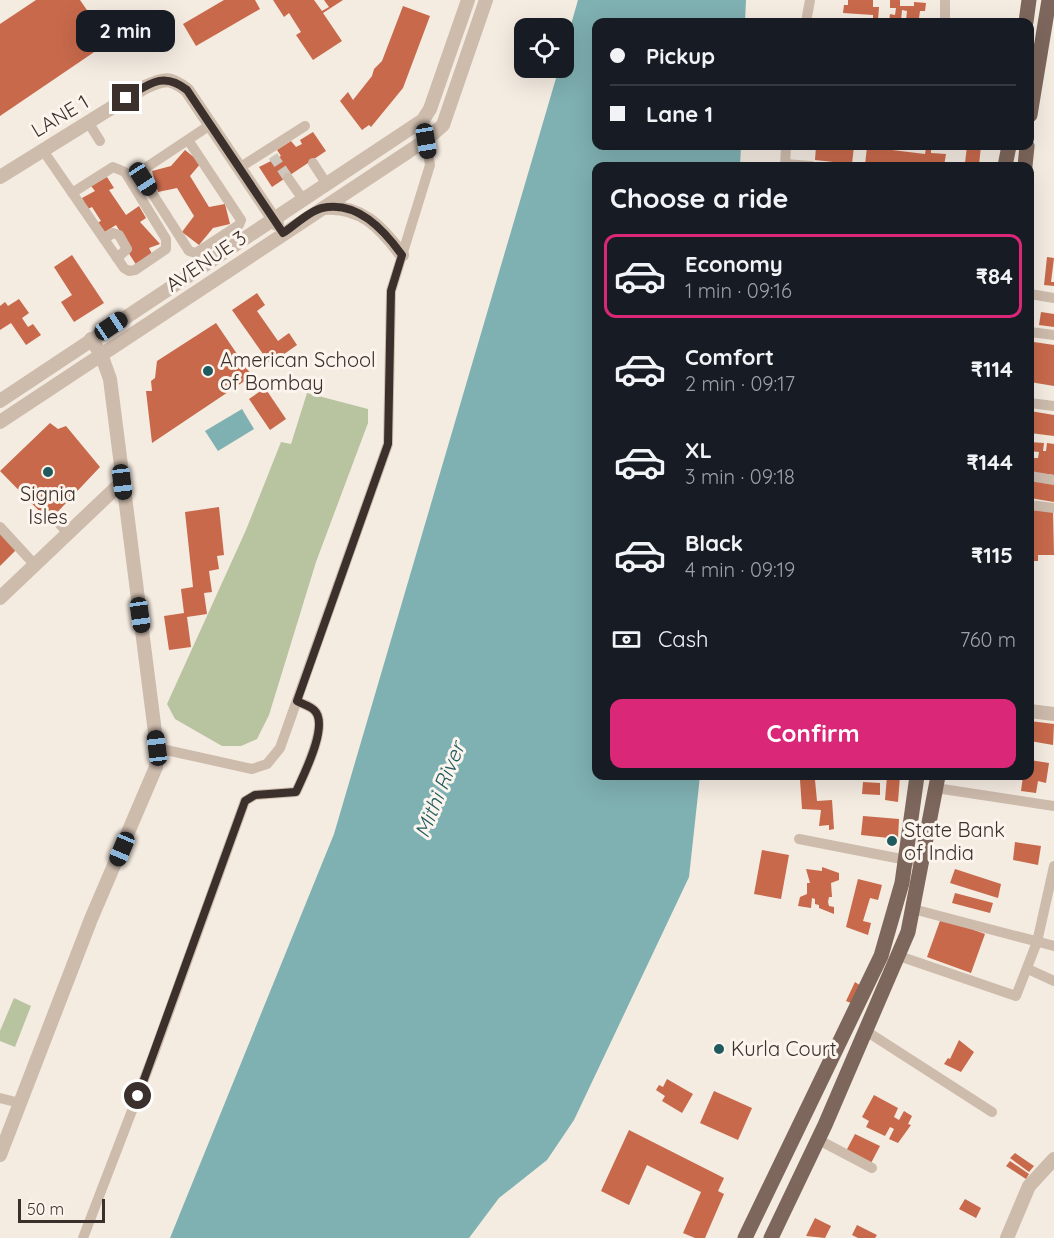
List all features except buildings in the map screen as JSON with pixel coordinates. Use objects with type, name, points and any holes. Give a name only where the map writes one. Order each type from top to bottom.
[{"type":"main road","points":[[1027,18],[1029,0]]},
{"type":"main road","points":[[1034,84],[1049,0]]},
{"type":"main road","points":[[745,1238],[881,956],[902,883],[917,780]]},
{"type":"main road","points":[[771,1238],[818,1139],[908,932],[937,782]]},
{"type":"street","name":"AVENUE 3","points":[[0,401],[91,339],[205,255],[272,218],[428,116],[468,0]]},
{"type":"street","name":"AVENUE 3","points":[[1,418],[426,141],[443,125],[486,0]]},
{"type":"street","points":[[807,18],[810,0]]},
{"type":"street","points":[[945,0],[945,18]]},
{"type":"street","name":"LANE 1","points":[[0,177],[42,149],[145,87],[161,80],[175,80],[187,90],[210,125]]},
{"type":"street","points":[[88,122],[100,141]]},
{"type":"street","points":[[188,141],[241,220],[239,225],[205,255],[189,251],[143,179],[142,173],[144,169],[210,125],[283,233]]},
{"type":"street","points":[[157,748],[252,769],[267,764],[280,748],[388,444],[391,291],[430,165],[426,141],[416,125]]},
{"type":"street","points":[[239,168],[270,153],[305,126]]},
{"type":"street","points":[[42,149],[72,193],[124,268],[129,271],[135,270],[165,249],[168,244],[125,172],[113,167],[72,193]]},
{"type":"street","points":[[313,163],[326,183]]},
{"type":"street","points":[[288,178],[302,198]]},
{"type":"street","points":[[321,208],[342,206],[360,214],[378,226],[402,255]]},
{"type":"street","points":[[1034,295],[1054,298]]},
{"type":"street","points":[[1034,332],[1054,335]]},
{"type":"street","points":[[0,1155],[91,919],[156,767],[157,748],[110,379],[101,354],[91,339]]},
{"type":"street","points":[[1034,403],[1054,406]]},
{"type":"street","points":[[1034,477],[1054,480]]},
{"type":"street","points":[[0,598],[122,482]]},
{"type":"street","points":[[1034,506],[1054,508]]},
{"type":"street","points":[[56,520],[68,533]]},
{"type":"street","points":[[0,527],[35,565]]},
{"type":"street","points":[[83,1238],[210,903],[245,801],[255,795],[296,792],[319,734],[320,720],[315,711],[297,701]]},
{"type":"street","points":[[1034,712],[1054,714]]},
{"type":"street","points":[[937,782],[1054,806]]},
{"type":"street","points":[[799,839],[922,863]]},
{"type":"street","points":[[899,956],[1016,996],[1028,969],[1036,942],[1054,866]]},
{"type":"street","points":[[913,909],[1054,946]]},
{"type":"street","points":[[1028,969],[1054,981]]},
{"type":"street","points":[[866,1031],[992,1112]]},
{"type":"street","points":[[0,1098],[20,1103]]},
{"type":"street","points":[[818,1139],[872,1168]]},
{"type":"street","points":[[1007,1238],[1029,1186],[1054,1159]]},
{"type":"green space","points":[[307,393],[368,409],[368,423],[316,562],[269,715],[257,739],[241,746],[222,746],[175,719],[167,704],[246,530],[281,442],[291,444]]},
{"type":"green space","points":[[14,998],[31,1006],[15,1047],[0,1041],[0,1031]]},
{"type":"water","name":"Mithi River","points":[[578,0],[746,0],[745,18],[592,18],[592,150],[741,150],[740,162],[592,162],[592,780],[700,780],[689,877],[574,1120],[547,1160],[499,1198],[469,1238],[170,1238],[334,834],[556,78],[574,78],[573,18]]},
{"type":"water","points":[[242,409],[254,429],[218,451],[205,431]]},
{"type":"tunnel","points":[[273,156],[288,178]]},
{"type":"place","name":"American School of Bombay","points":[[208,371]]},
{"type":"place","name":"Signia Isles","points":[[48,472]]},
{"type":"place","name":"State Bank of India","points":[[892,841]]},
{"type":"place","name":"Kurla Court","points":[[719,1049]]},
{"type":"route","points":[[126,98],[161,80],[175,80],[187,90],[283,233],[321,208],[342,206],[378,226],[402,255],[391,291],[388,444],[297,701],[315,711],[320,720],[319,734],[296,792],[255,795],[245,801],[138,1096]]}]
